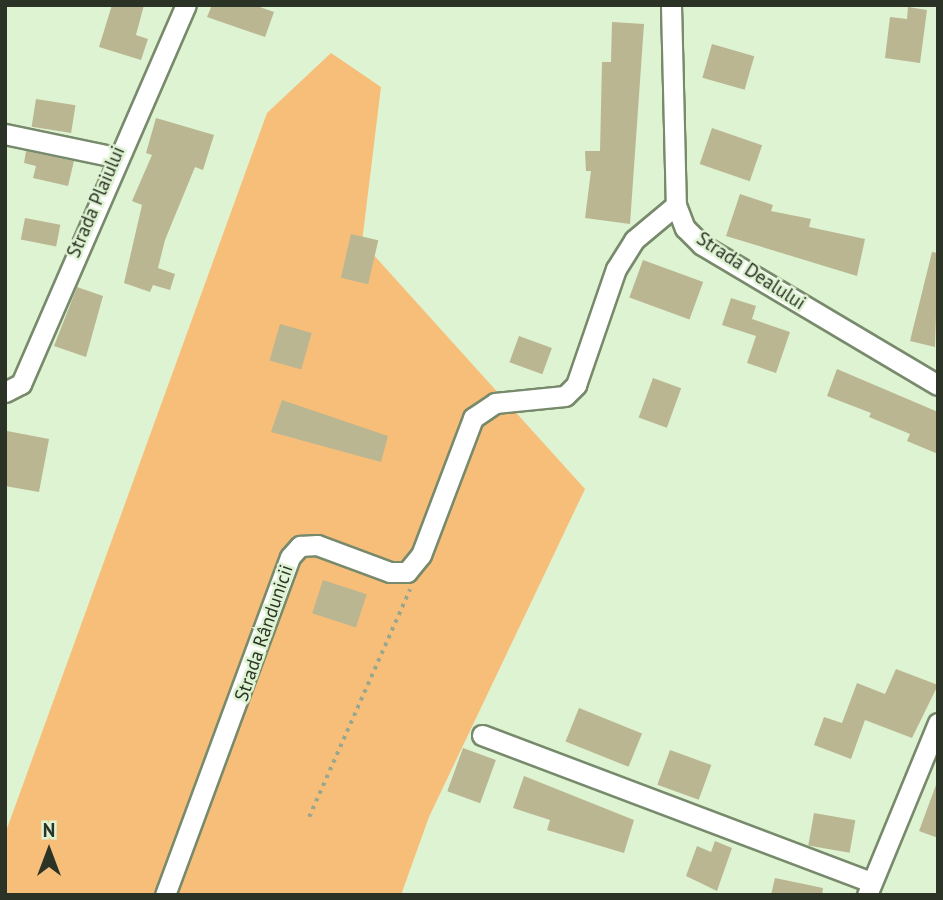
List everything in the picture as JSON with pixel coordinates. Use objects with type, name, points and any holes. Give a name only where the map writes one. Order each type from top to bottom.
[{"type":"street","name":"Strada Plaiului","points":[[5,392],[21,384],[115,157],[186,5]]},
{"type":"street","points":[[421,555],[473,418],[495,403],[565,396],[576,385],[616,269],[634,240],[676,205],[671,5]]},
{"type":"street","points":[[5,134],[115,157]]},
{"type":"street","name":"Strada Dealului","points":[[676,205],[702,245],[938,385]]},
{"type":"street","name":"Strada Rândunicii","points":[[165,895],[290,558],[300,546],[317,545],[390,572],[407,572],[421,555]]},
{"type":"street","points":[[482,735],[868,888],[938,723]]},
{"type":"path","points":[[309,817],[355,723],[421,555]]},
{"type":"shaded area","points":[[331,53],[381,87],[362,242],[585,489],[429,817],[401,895],[5,895],[5,834],[267,113]]},
{"type":"building","points":[[112,5],[144,5],[136,35],[148,39],[141,60],[99,47]]},
{"type":"building","points":[[212,5],[254,5],[274,12],[265,37],[207,17]]},
{"type":"building","points":[[908,7],[927,10],[920,63],[885,58],[890,17],[907,19]]},
{"type":"building","points":[[612,22],[644,24],[630,224],[585,218],[591,171],[586,171],[585,151],[600,151],[602,62],[611,62]]},
{"type":"building","points":[[712,44],[754,56],[745,90],[702,78]]},
{"type":"building","points":[[36,99],[76,105],[71,133],[32,127]]},
{"type":"building","points":[[156,118],[214,135],[203,170],[195,167],[165,240],[158,268],[175,274],[170,290],[153,285],[150,292],[124,283],[142,205],[132,201],[152,155],[146,153]]},
{"type":"building","points":[[712,128],[762,145],[750,181],[700,164]]},
{"type":"building","points":[[26,151],[74,161],[68,186],[33,178],[36,166],[24,163]]},
{"type":"building","points":[[740,194],[773,205],[771,211],[811,219],[809,227],[865,239],[857,276],[726,236]]},
{"type":"building","points":[[25,218],[60,225],[56,246],[21,240]]},
{"type":"building","points":[[351,234],[378,240],[368,284],[341,278]]},
{"type":"building","points":[[932,252],[938,253],[935,347],[910,341]]},
{"type":"building","points":[[643,260],[703,282],[689,319],[629,298]]},
{"type":"building","points":[[77,287],[103,296],[86,357],[54,346]]},
{"type":"building","points":[[731,298],[756,306],[752,319],[790,332],[776,373],[747,363],[756,336],[722,325]]},
{"type":"building","points":[[280,324],[312,333],[301,370],[270,361]]},
{"type":"building","points":[[519,336],[552,348],[542,374],[509,362]]},
{"type":"building","points":[[837,369],[938,412],[938,454],[907,441],[910,434],[869,417],[871,413],[827,396]]},
{"type":"building","points":[[653,378],[681,388],[667,428],[639,417]]},
{"type":"building","points":[[282,400],[388,436],[381,462],[271,432]]},
{"type":"building","points":[[7,431],[49,439],[39,492],[5,486]]},
{"type":"building","points":[[323,580],[367,594],[356,628],[312,613]]},
{"type":"building","points":[[896,669],[938,685],[912,738],[865,720],[851,759],[814,745],[824,717],[842,723],[857,683],[885,694]]},
{"type":"building","points":[[579,708],[642,733],[629,767],[566,741]]},
{"type":"building","points":[[463,748],[496,760],[480,803],[447,791]]},
{"type":"building","points":[[670,750],[711,765],[699,800],[657,785]]},
{"type":"building","points":[[524,776],[634,820],[624,853],[547,830],[550,820],[513,808]]},
{"type":"building","points":[[938,785],[938,838],[919,831]]},
{"type":"building","points":[[814,813],[855,820],[850,853],[808,845]]},
{"type":"building","points":[[715,841],[732,848],[717,891],[686,876],[697,846],[711,852]]},
{"type":"building","points":[[775,878],[823,888],[822,895],[771,895]]}]
